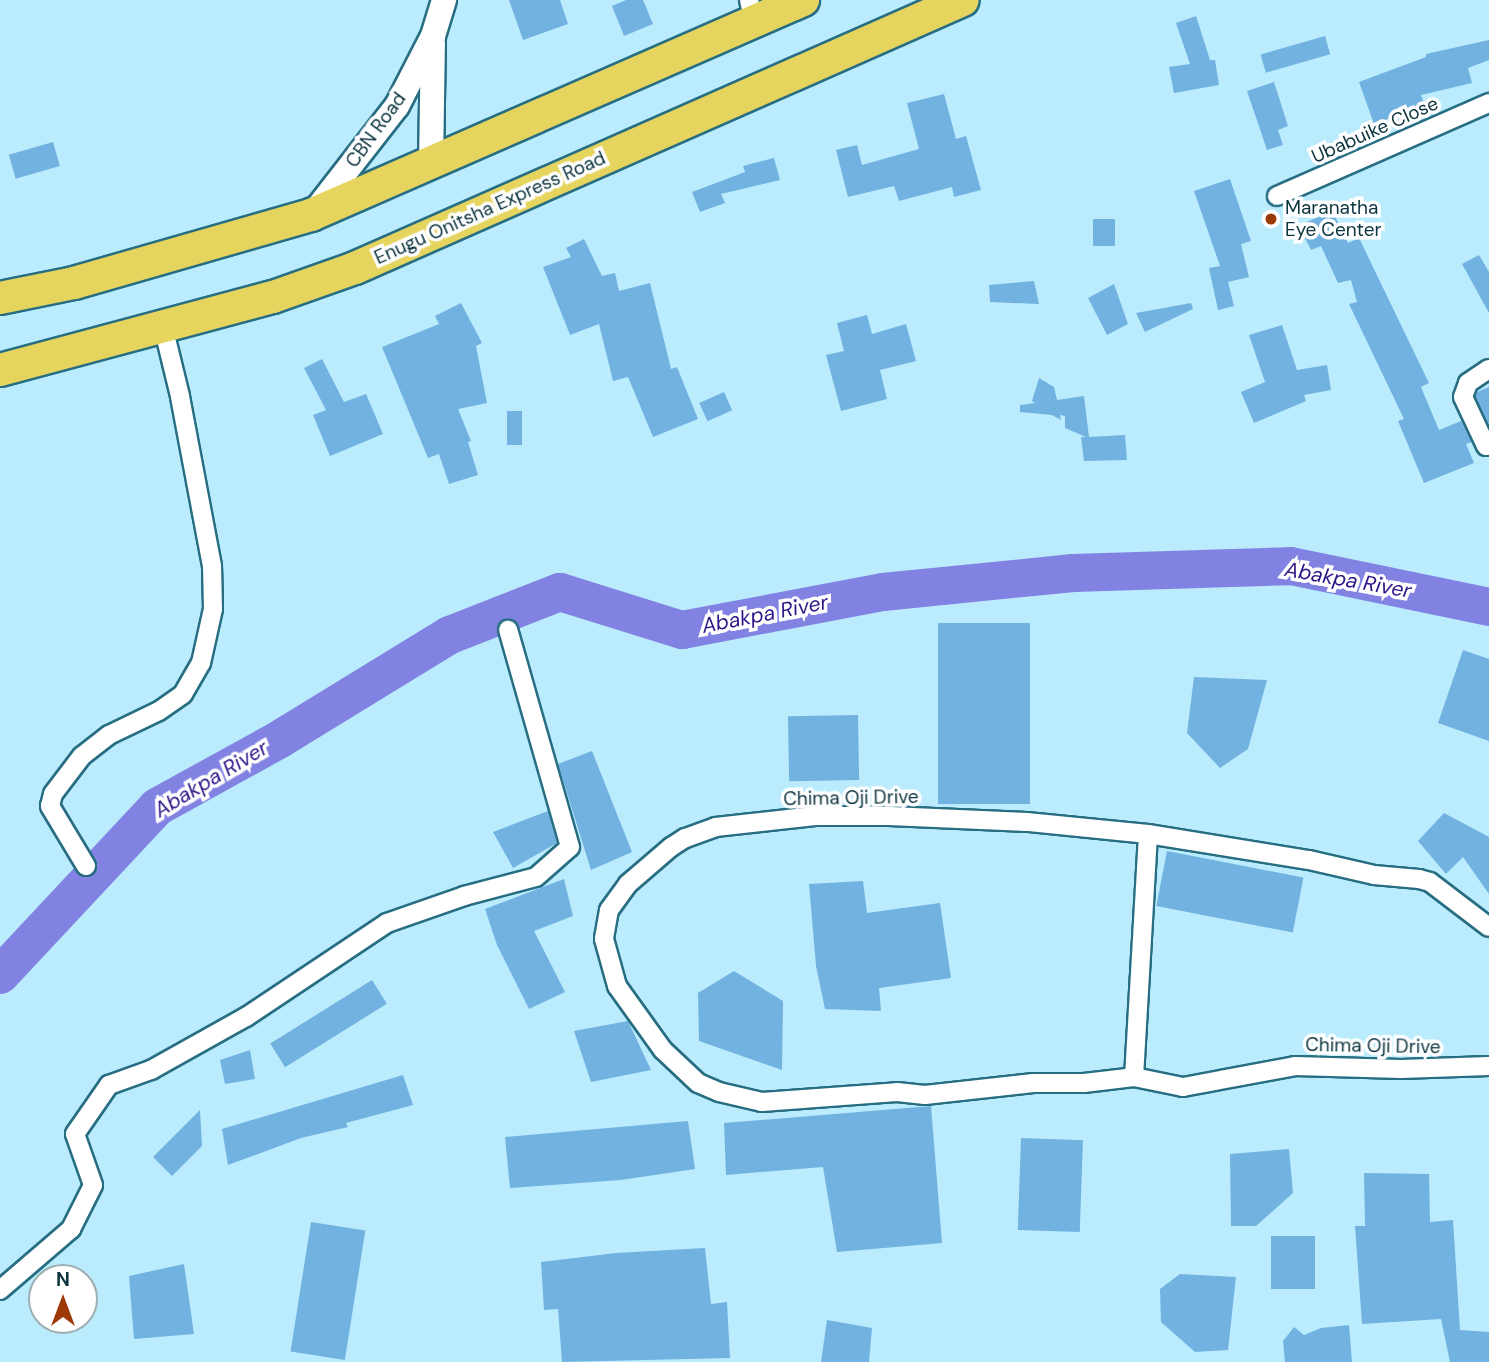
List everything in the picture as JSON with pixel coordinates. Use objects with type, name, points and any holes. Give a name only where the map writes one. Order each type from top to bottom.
[{"type":"highway","points":[[0,298],[74,283],[311,215],[430,165],[751,11],[803,0]]},
{"type":"highway","name":"Enugu Onitsha Express Road","points":[[0,370],[98,346],[273,297],[355,268],[963,0]]},
{"type":"main road","name":"CBN Road","points":[[311,215],[397,106],[433,36],[444,0]]},
{"type":"main road","points":[[430,165],[433,36]]},
{"type":"street","name":"Ubabuike Close","points":[[1277,196],[1489,103]]},
{"type":"street","points":[[86,866],[50,806],[53,794],[82,756],[109,735],[159,711],[183,694],[201,663],[213,609],[208,545],[180,396],[163,326]]},
{"type":"street","points":[[1486,446],[1463,397],[1468,383],[1489,369]]},
{"type":"street","points":[[0,1290],[71,1229],[93,1185],[75,1134],[109,1085],[151,1070],[246,1017],[387,923],[464,896],[536,877],[570,847],[508,630]]},
{"type":"street","name":"Chima Oji Drive","points":[[1489,927],[1430,882],[1374,875],[1309,860],[1148,834],[1027,822],[815,816],[716,827],[685,838],[628,884],[609,910],[604,939],[617,986],[663,1050],[698,1083],[719,1092],[762,1102],[897,1092],[925,1095],[1032,1083],[1084,1083],[1134,1077],[1183,1087],[1295,1066],[1401,1069],[1489,1066]]},
{"type":"street","points":[[1134,1077],[1148,834]]},
{"type":"building","points":[[509,0],[560,0],[568,24],[523,40]]},
{"type":"building","points":[[626,0],[643,0],[653,24],[624,36],[612,6]]},
{"type":"building","points":[[1196,16],[1210,60],[1215,60],[1219,85],[1174,93],[1169,67],[1190,64],[1176,23]]},
{"type":"building","points":[[1325,36],[1330,54],[1266,73],[1261,54]]},
{"type":"building","points":[[1489,40],[1489,60],[1468,68],[1472,83],[1421,95],[1425,106],[1374,124],[1359,82],[1426,57],[1426,54]]},
{"type":"building","points":[[1274,82],[1288,126],[1278,130],[1283,145],[1267,150],[1247,91]]},
{"type":"building","points":[[944,94],[956,139],[966,136],[981,190],[954,197],[952,187],[899,201],[894,186],[848,197],[836,150],[857,145],[862,165],[919,149],[907,103]]},
{"type":"building","points":[[53,142],[60,166],[16,179],[9,155]]},
{"type":"building","points":[[774,158],[780,180],[721,194],[725,203],[700,212],[692,192],[745,172],[743,166]]},
{"type":"building","points":[[1230,179],[1251,241],[1241,244],[1249,277],[1228,282],[1234,306],[1218,310],[1209,268],[1220,266],[1194,191]]},
{"type":"building","points":[[1332,210],[1348,243],[1359,238],[1429,383],[1421,387],[1439,430],[1461,421],[1472,442],[1466,444],[1474,463],[1424,483],[1398,421],[1404,419],[1349,304],[1357,302],[1351,280],[1338,283],[1321,246],[1311,250],[1299,226]]},
{"type":"building","points":[[1093,219],[1115,219],[1115,246],[1093,246]]},
{"type":"building","points":[[584,239],[602,276],[615,273],[619,291],[650,283],[671,369],[677,367],[698,419],[653,437],[628,377],[613,381],[599,324],[570,335],[543,267],[571,257],[566,248]]},
{"type":"building","points":[[1479,255],[1489,272],[1489,313],[1462,264]]},
{"type":"building","points":[[1034,281],[1039,304],[990,302],[989,285]]},
{"type":"building","points":[[1114,284],[1128,324],[1107,335],[1088,298]]},
{"type":"building","points":[[461,303],[482,343],[476,346],[487,403],[458,409],[471,441],[468,442],[478,475],[449,484],[439,454],[428,458],[382,347],[439,324],[435,316]]},
{"type":"building","points":[[1191,303],[1193,309],[1145,332],[1136,313]]},
{"type":"building","points":[[867,315],[872,334],[906,324],[916,361],[880,370],[887,399],[841,411],[826,355],[844,351],[837,323]]},
{"type":"building","points":[[1282,325],[1297,370],[1327,365],[1331,390],[1304,395],[1306,401],[1254,423],[1241,392],[1265,382],[1249,335]]},
{"type":"building","points":[[322,359],[344,402],[366,394],[383,434],[330,456],[313,415],[326,410],[304,368]]},
{"type":"building","points":[[1039,378],[1054,387],[1057,400],[1084,396],[1089,437],[1125,435],[1127,460],[1084,461],[1081,437],[1086,437],[1065,428],[1065,416],[1060,415],[1061,420],[1052,415],[1020,412],[1020,405],[1035,403],[1032,401]]},
{"type":"building","points":[[1489,387],[1489,426],[1475,396],[1477,392]]},
{"type":"building","points":[[724,392],[732,410],[707,421],[699,403]]},
{"type":"building","points":[[507,411],[522,411],[522,445],[507,445]]},
{"type":"building","points":[[938,623],[1030,623],[1030,804],[938,804]]},
{"type":"building","points":[[1463,650],[1489,659],[1489,741],[1438,723]]},
{"type":"building","points":[[1194,677],[1267,680],[1248,749],[1220,768],[1187,733]]},
{"type":"building","points":[[858,715],[859,780],[789,781],[788,716]]},
{"type":"building","points":[[592,751],[632,852],[591,870],[558,764]]},
{"type":"building","points":[[548,811],[557,843],[513,868],[493,832]]},
{"type":"building","points":[[1444,813],[1489,837],[1489,894],[1463,857],[1446,874],[1418,841]]},
{"type":"building","points":[[1167,851],[1303,878],[1293,932],[1156,906]]},
{"type":"building","points":[[564,879],[573,916],[534,931],[565,992],[529,1009],[497,945],[485,909]]},
{"type":"building","points":[[863,881],[867,913],[940,903],[951,978],[879,988],[881,1011],[825,1009],[816,966],[809,884]]},
{"type":"building","points":[[734,971],[783,1001],[782,1070],[699,1041],[698,993]]},
{"type":"building","points":[[372,980],[387,1004],[285,1067],[270,1044]]},
{"type":"building","points":[[628,1021],[651,1070],[591,1082],[574,1031]]},
{"type":"building","points":[[250,1050],[255,1079],[225,1084],[220,1060]]},
{"type":"building","points":[[403,1075],[413,1105],[346,1123],[348,1127],[301,1138],[228,1165],[222,1129]]},
{"type":"building","points":[[931,1106],[942,1243],[837,1252],[823,1167],[726,1175],[724,1123]]},
{"type":"building","points":[[200,1110],[202,1146],[172,1176],[153,1157]]},
{"type":"building","points":[[688,1121],[695,1169],[621,1180],[510,1188],[505,1137]]},
{"type":"building","points":[[1021,1138],[1083,1140],[1080,1232],[1018,1230]]},
{"type":"building","points":[[1289,1149],[1293,1193],[1256,1226],[1231,1226],[1230,1154]]},
{"type":"building","points":[[1364,1173],[1429,1174],[1430,1222],[1453,1220],[1460,1330],[1489,1332],[1489,1362],[1450,1362],[1441,1319],[1362,1324],[1355,1226],[1365,1226]]},
{"type":"building","points":[[311,1222],[365,1231],[345,1360],[291,1351]]},
{"type":"building","points":[[1271,1236],[1315,1236],[1315,1289],[1271,1289]]},
{"type":"building","points":[[705,1248],[711,1304],[727,1302],[730,1358],[562,1362],[558,1309],[544,1310],[541,1262],[616,1253]]},
{"type":"building","points":[[184,1264],[194,1334],[134,1339],[129,1276]]},
{"type":"building","points":[[1180,1274],[1236,1277],[1228,1350],[1195,1352],[1161,1322],[1160,1289]]},
{"type":"building","points":[[827,1320],[872,1328],[869,1362],[821,1362]]},
{"type":"building","points":[[1349,1325],[1352,1362],[1285,1362],[1283,1341],[1294,1327],[1304,1335],[1321,1328]]},
{"type":"waterway","name":"Abakpa River","points":[[0,975],[157,807],[280,739],[450,635],[560,592],[682,630],[883,592],[1073,573],[1291,566],[1489,607]]},
{"type":"place","name":"Maranatha Eye Center","points":[[1271,219]]}]
